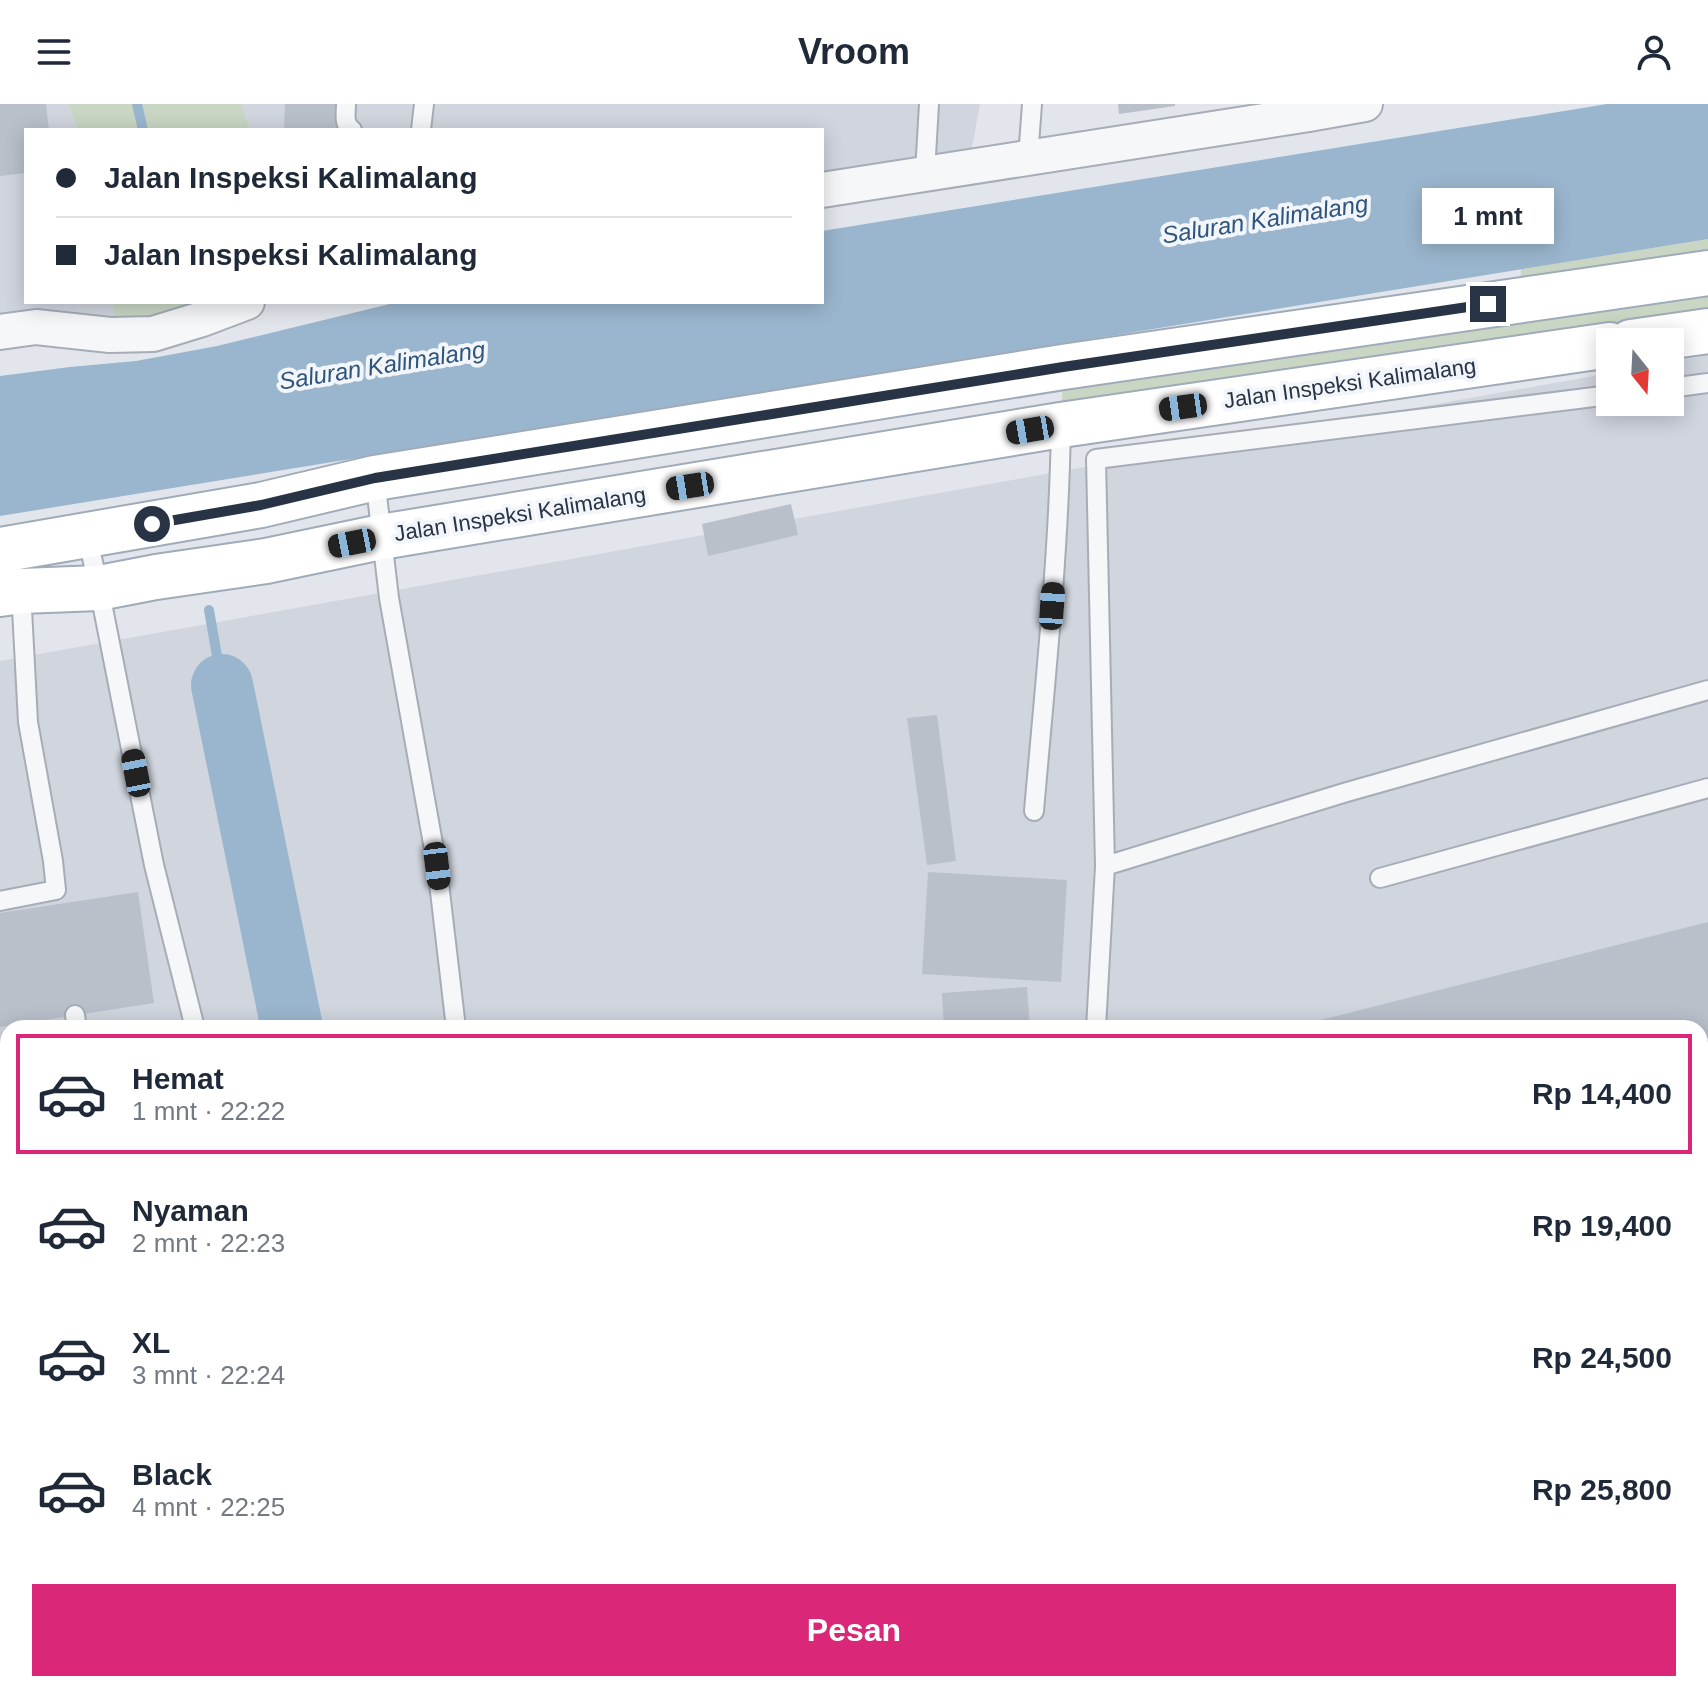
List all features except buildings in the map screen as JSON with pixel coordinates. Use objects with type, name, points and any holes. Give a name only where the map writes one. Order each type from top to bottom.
[{"type":"main road","points":[[11,570],[105,532],[261,505],[375,478],[1063,367],[1708,273]]},
{"type":"main road","points":[[1684,334],[1708,331]]},
{"type":"main road","name":"Jalan Inspeksi Kalimalang","points":[[11,570],[99,588],[266,561],[381,537],[1061,425],[1596,347]]},
{"type":"street","points":[[824,190],[1310,109],[1365,104]]},
{"type":"street","points":[[0,332],[36,327],[110,335],[153,334],[242,304]]},
{"type":"lane","points":[[346,104],[345,121],[348,128]]},
{"type":"lane","points":[[421,128],[424,104]]},
{"type":"lane","points":[[925,173],[929,104]]},
{"type":"lane","points":[[1028,158],[1032,104]]},
{"type":"lane","points":[[1684,386],[1708,383]]},
{"type":"lane","points":[[1096,1020],[1105,866],[1096,459],[1596,397]]},
{"type":"lane","points":[[1034,811],[1061,480],[1061,425]]},
{"type":"lane","points":[[375,478],[389,598],[437,866],[455,1020]]},
{"type":"lane","points":[[105,532],[99,588],[154,865],[193,1020]]},
{"type":"lane","points":[[0,901],[57,897],[28,722],[11,570]]},
{"type":"lane","points":[[1105,866],[1362,788],[1708,690]]},
{"type":"lane","points":[[1380,878],[1708,788]]},
{"type":"shaded area","points":[[0,104],[69,104],[77,128],[24,128],[24,304],[112,304],[117,330],[0,348]]},
{"type":"shaded area","points":[[241,104],[980,104],[966,180],[824,201],[824,128],[249,128]]},
{"type":"shaded area","points":[[1708,355],[1708,1020],[0,1020],[0,661],[1596,376],[1596,416],[1684,416],[1684,359]]},
{"type":"green space","points":[[69,104],[241,104],[249,128],[77,128]]},
{"type":"green space","points":[[1708,239],[1708,331],[1684,334],[1684,328],[1596,328],[1596,347],[1061,425],[1063,367],[1519,300],[1521,269]]},
{"type":"green space","points":[[112,304],[207,304],[117,330]]},
{"type":"water","name":"Saluran Kalimalang","points":[[1607,104],[1708,104],[1708,239],[0,516],[0,376],[136,361],[217,346],[390,304],[824,304],[824,231]]},
{"type":"waterway","points":[[137,104],[143,128]]},
{"type":"waterway","points":[[209,610],[222,685]]},
{"type":"waterway","points":[[222,685],[290,1020]]},
{"type":"route","points":[[152,524],[261,505],[375,478],[1063,367],[1488,304]]}]
